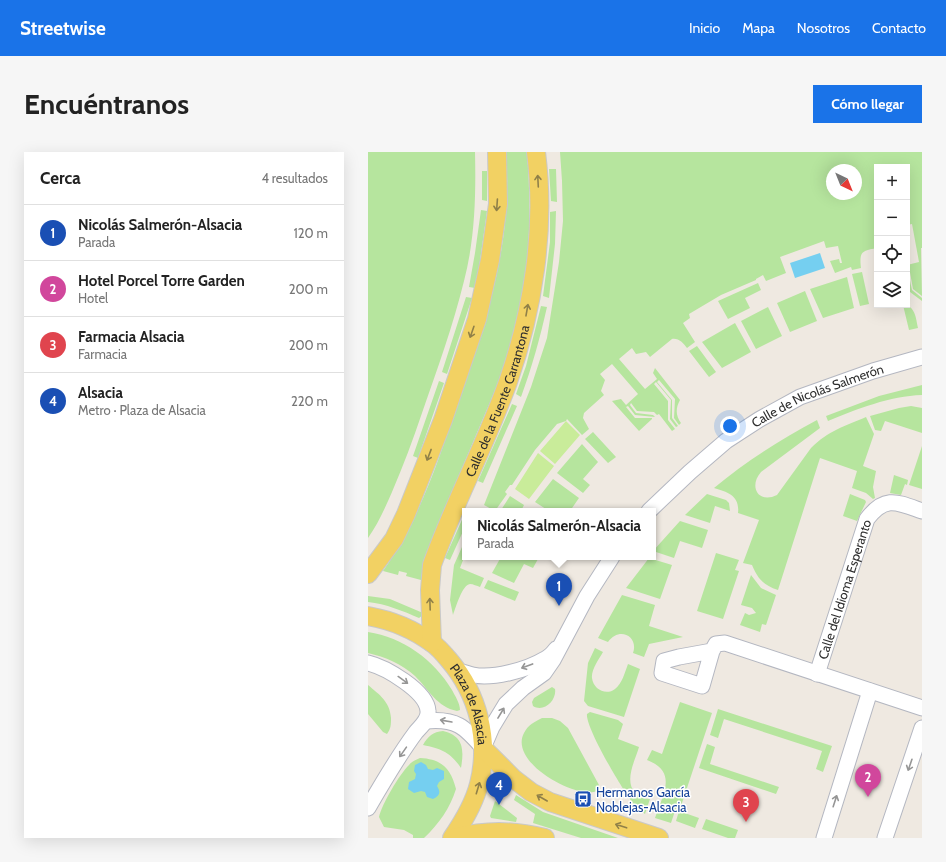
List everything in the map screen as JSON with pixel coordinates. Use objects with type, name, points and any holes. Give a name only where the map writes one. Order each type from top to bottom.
[{"type":"main road","points":[[368,574],[394,539],[406,514],[442,420],[477,318],[490,260],[498,204],[497,152]]},
{"type":"main road","name":"Calle de la Fuente Carrantona","points":[[432,643],[430,590],[432,565],[508,382],[525,324],[536,260],[539,197],[536,152]]},
{"type":"main road","name":"Plaza de Alsacia","points":[[368,616],[384,619],[407,628],[432,643],[458,671],[472,694],[480,720],[484,748],[482,767],[479,785],[472,805],[462,824],[452,838]]},
{"type":"main road","points":[[484,748],[514,779],[550,802],[659,838]]},
{"type":"main road","points":[[452,838],[498,831],[525,833],[545,838]]},
{"type":"street","name":"Calle de Nicolás Salmerón","points":[[652,508],[690,472],[726,441],[766,415],[800,397],[873,371],[922,357]]},
{"type":"street","name":"Calle del Idioma Esperanto","points":[[817,674],[866,519],[879,506],[888,502],[900,503],[922,511]]},
{"type":"street","points":[[426,721],[438,720],[458,724],[474,737],[484,748],[492,728],[503,708],[523,688],[544,673],[554,660],[560,646],[588,596],[610,560]]},
{"type":"street","name":"Calle del Idioma Esperanto","points":[[712,651],[716,644],[724,643],[922,708]]},
{"type":"street","points":[[458,671],[472,675],[484,676],[510,672],[545,659],[560,646]]},
{"type":"street","points":[[368,663],[400,677],[421,696],[428,712],[426,721],[417,731],[390,770],[368,808]]},
{"type":"street","points":[[824,838],[870,691]]},
{"type":"street","points":[[885,838],[922,728]]},
{"type":"green space","points":[[368,152],[475,152],[475,201],[473,233],[468,265],[455,315],[404,463],[384,510],[368,538]]},
{"type":"green space","points":[[506,152],[527,152],[529,176],[529,224],[526,272],[523,295],[512,342],[494,392],[424,559],[421,580],[406,576],[407,573],[399,571],[398,575],[383,571],[406,533],[426,492],[449,429],[487,314],[495,283],[505,219],[507,186]]},
{"type":"green space","points":[[560,152],[922,152],[922,296],[913,289],[910,272],[910,264],[919,262],[912,224],[910,224],[910,164],[874,164],[874,249],[865,251],[861,255],[861,268],[852,270],[851,267],[835,273],[830,261],[839,259],[840,263],[842,263],[838,246],[826,248],[824,241],[780,257],[786,273],[766,281],[763,275],[756,280],[721,295],[689,314],[690,318],[683,323],[695,342],[687,348],[681,341],[672,339],[650,357],[646,352],[636,354],[632,348],[619,359],[645,389],[657,379],[653,373],[655,368],[680,400],[677,406],[677,412],[681,423],[679,425],[674,418],[675,399],[659,380],[657,382],[672,400],[672,418],[678,426],[676,427],[670,419],[671,400],[656,382],[654,384],[668,401],[668,420],[675,429],[672,431],[659,414],[657,415],[654,412],[637,411],[631,403],[630,405],[636,413],[653,415],[655,417],[635,415],[628,406],[626,407],[635,418],[652,418],[639,431],[612,401],[621,399],[626,405],[638,394],[612,364],[600,374],[605,380],[601,391],[604,395],[584,413],[583,418],[589,429],[582,435],[567,419],[566,421],[557,424],[535,450],[512,485],[510,485],[505,492],[507,494],[497,508],[490,508],[484,505],[531,387],[547,338],[559,262],[563,221]]},
{"type":"green space","points":[[549,169],[556,169],[557,202],[551,201]]},
{"type":"green space","points":[[482,171],[487,171],[487,201],[482,200]]},
{"type":"green space","points":[[481,210],[487,211],[475,288],[469,287]]},
{"type":"green space","points":[[556,211],[555,244],[549,298],[543,296],[550,242],[550,212]]},
{"type":"green space","points":[[862,272],[869,304],[860,306],[852,274]]},
{"type":"green space","points":[[847,277],[854,308],[823,318],[810,289]]},
{"type":"green space","points":[[910,281],[912,290],[922,298],[922,301],[910,292]]},
{"type":"green space","points":[[758,283],[761,290],[745,298],[750,308],[728,319],[718,301]]},
{"type":"green space","points":[[805,291],[817,321],[790,332],[777,303]]},
{"type":"green space","points":[[466,297],[472,298],[447,374],[442,372]]},
{"type":"green space","points":[[541,306],[547,307],[542,330],[521,397],[516,394],[526,366]]},
{"type":"green space","points":[[768,307],[782,336],[756,349],[741,321]]},
{"type":"green space","points":[[910,307],[916,316],[918,328],[909,330],[904,308]]},
{"type":"green space","points":[[735,323],[751,352],[722,368],[702,342]]},
{"type":"green space","points":[[697,346],[716,372],[709,377],[689,351]]},
{"type":"green space","points":[[439,381],[444,383],[418,458],[413,456]]},
{"type":"green space","points":[[922,385],[922,395],[886,401],[862,408],[828,421],[826,416],[879,396]]},
{"type":"green space","points":[[512,404],[517,406],[483,483],[478,481]]},
{"type":"green space","points":[[911,406],[922,408],[922,433],[885,421],[881,431],[875,430],[870,416]]},
{"type":"green space","points":[[866,417],[874,434],[863,466],[876,471],[873,487],[875,498],[873,499],[866,493],[852,488],[857,471],[820,458],[778,590],[768,586],[759,578],[752,565],[743,563],[759,520],[738,513],[737,502],[735,499],[728,493],[714,488],[764,451],[817,420],[820,428],[761,472],[757,478],[755,483],[756,488],[757,492],[761,496],[771,497],[777,495],[817,442],[837,430]]},
{"type":"green space","points":[[566,421],[580,435],[555,464],[540,451]]},
{"type":"green space","points":[[593,432],[616,457],[608,463],[585,439]]},
{"type":"green space","points":[[582,444],[598,462],[583,479],[590,485],[583,493],[557,473]]},
{"type":"green space","points":[[922,446],[922,489],[909,485]]},
{"type":"green space","points":[[538,453],[554,466],[529,499],[515,489]]},
{"type":"green space","points":[[894,475],[908,480],[907,485],[905,484],[901,495],[890,493]]},
{"type":"green space","points":[[553,479],[579,498],[572,508],[544,508],[535,502]]},
{"type":"green space","points":[[707,494],[726,500],[729,503],[730,511],[715,506],[710,523],[685,515]]},
{"type":"green space","points":[[850,494],[865,500],[866,502],[857,521],[843,516]]},
{"type":"green space","points":[[510,496],[524,505],[522,508],[502,508]]},
{"type":"green space","points":[[462,520],[462,534],[450,560],[445,558]]},
{"type":"green space","points":[[680,521],[708,530],[702,548],[680,541],[674,558],[656,552],[656,548]]},
{"type":"green space","points":[[462,547],[463,560],[460,568],[484,578],[480,587],[470,584],[464,588],[453,615],[450,600],[454,565]]},
{"type":"green space","points":[[716,553],[739,560],[735,570],[739,571],[723,619],[697,611]]},
{"type":"green space","points":[[499,560],[537,560],[533,568],[524,564],[514,583],[492,573]]},
{"type":"green space","points":[[647,560],[656,560],[672,565],[660,599],[626,588]]},
{"type":"green space","points":[[751,575],[761,588],[776,595],[766,625],[762,624],[760,632],[740,625],[745,613],[749,615],[756,613],[752,608],[741,605]]},
{"type":"green space","points":[[488,580],[519,592],[515,601],[484,588]]},
{"type":"green space","points":[[622,595],[655,605],[649,626],[683,637],[649,644],[644,657],[633,653],[633,642],[627,635],[617,635],[612,637],[608,642],[598,638]]},
{"type":"green space","points":[[368,596],[390,599],[423,613],[423,615],[419,618],[401,610],[368,602]]},
{"type":"green space","points":[[368,632],[393,639],[405,645],[427,660],[445,679],[458,702],[460,710],[457,711],[444,706],[415,676],[405,668],[387,659],[368,653]]},
{"type":"green space","points":[[595,648],[603,652],[592,675],[593,682],[600,690],[608,692],[615,689],[620,684],[628,664],[640,669],[624,717],[588,706],[584,701],[588,663]]},
{"type":"green space","points":[[368,685],[384,699],[389,708],[391,722],[387,734],[383,732],[368,714]]},
{"type":"green space","points":[[552,687],[555,689],[555,693],[549,704],[541,708],[533,706],[532,702],[534,698]]},
{"type":"green space","points":[[680,702],[712,713],[681,806],[677,805],[671,823],[655,818],[666,784],[662,771],[657,765],[647,760],[652,750],[662,754]]},
{"type":"green space","points":[[718,709],[832,746],[823,772],[816,769],[822,751],[724,719],[718,738],[710,735]]},
{"type":"green space","points":[[590,712],[618,720],[623,724],[618,739],[639,747],[631,770],[630,782],[635,793],[640,797],[650,799],[645,814],[628,796],[598,745],[588,721],[587,714]]},
{"type":"green space","points":[[542,718],[552,718],[560,721],[568,728],[599,785],[597,791],[588,792],[575,790],[561,785],[547,777],[535,767],[526,756],[522,744],[524,733],[529,726]]},
{"type":"green space","points":[[443,731],[450,733],[459,740],[462,750],[461,768],[453,758],[445,752],[423,745],[431,735],[436,732]]},
{"type":"green space","points":[[707,744],[715,747],[710,764],[779,787],[776,794],[699,768]]},
{"type":"green space","points":[[420,758],[434,760],[444,766],[451,776],[456,789],[447,809],[434,827],[424,838],[413,838],[413,835],[404,830],[384,827],[379,817],[387,797],[396,782],[411,762]]},
{"type":"green space","points":[[516,795],[543,812],[618,838],[581,838],[533,823],[535,814],[514,800]]},
{"type":"green space","points":[[495,801],[517,818],[516,822],[491,818],[490,816]]},
{"type":"green space","points":[[679,811],[699,818],[695,828],[676,821]]},
{"type":"green space","points":[[706,819],[738,830],[735,838],[728,838],[702,829]]},
{"type":"water","points":[[820,253],[825,268],[795,278],[790,263]]},
{"type":"water","points":[[421,762],[426,765],[428,769],[433,770],[437,768],[444,771],[444,779],[439,782],[437,786],[439,794],[433,799],[427,797],[425,792],[421,791],[414,793],[408,789],[409,782],[415,779],[415,765]]},
{"type":"place","name":"Nicolás Salmerón-Alsacia","points":[[559,606]]},
{"type":"place","name":"Hotel Porcel Torre Garden","points":[[868,797]]},
{"type":"place","name":"Hermanos García Noblejas-Alsacia","points":[[583,799]]},
{"type":"place","name":"Alsacia","points":[[499,805]]},
{"type":"place","name":"Farmacia Alsacia","points":[[746,822]]}]
